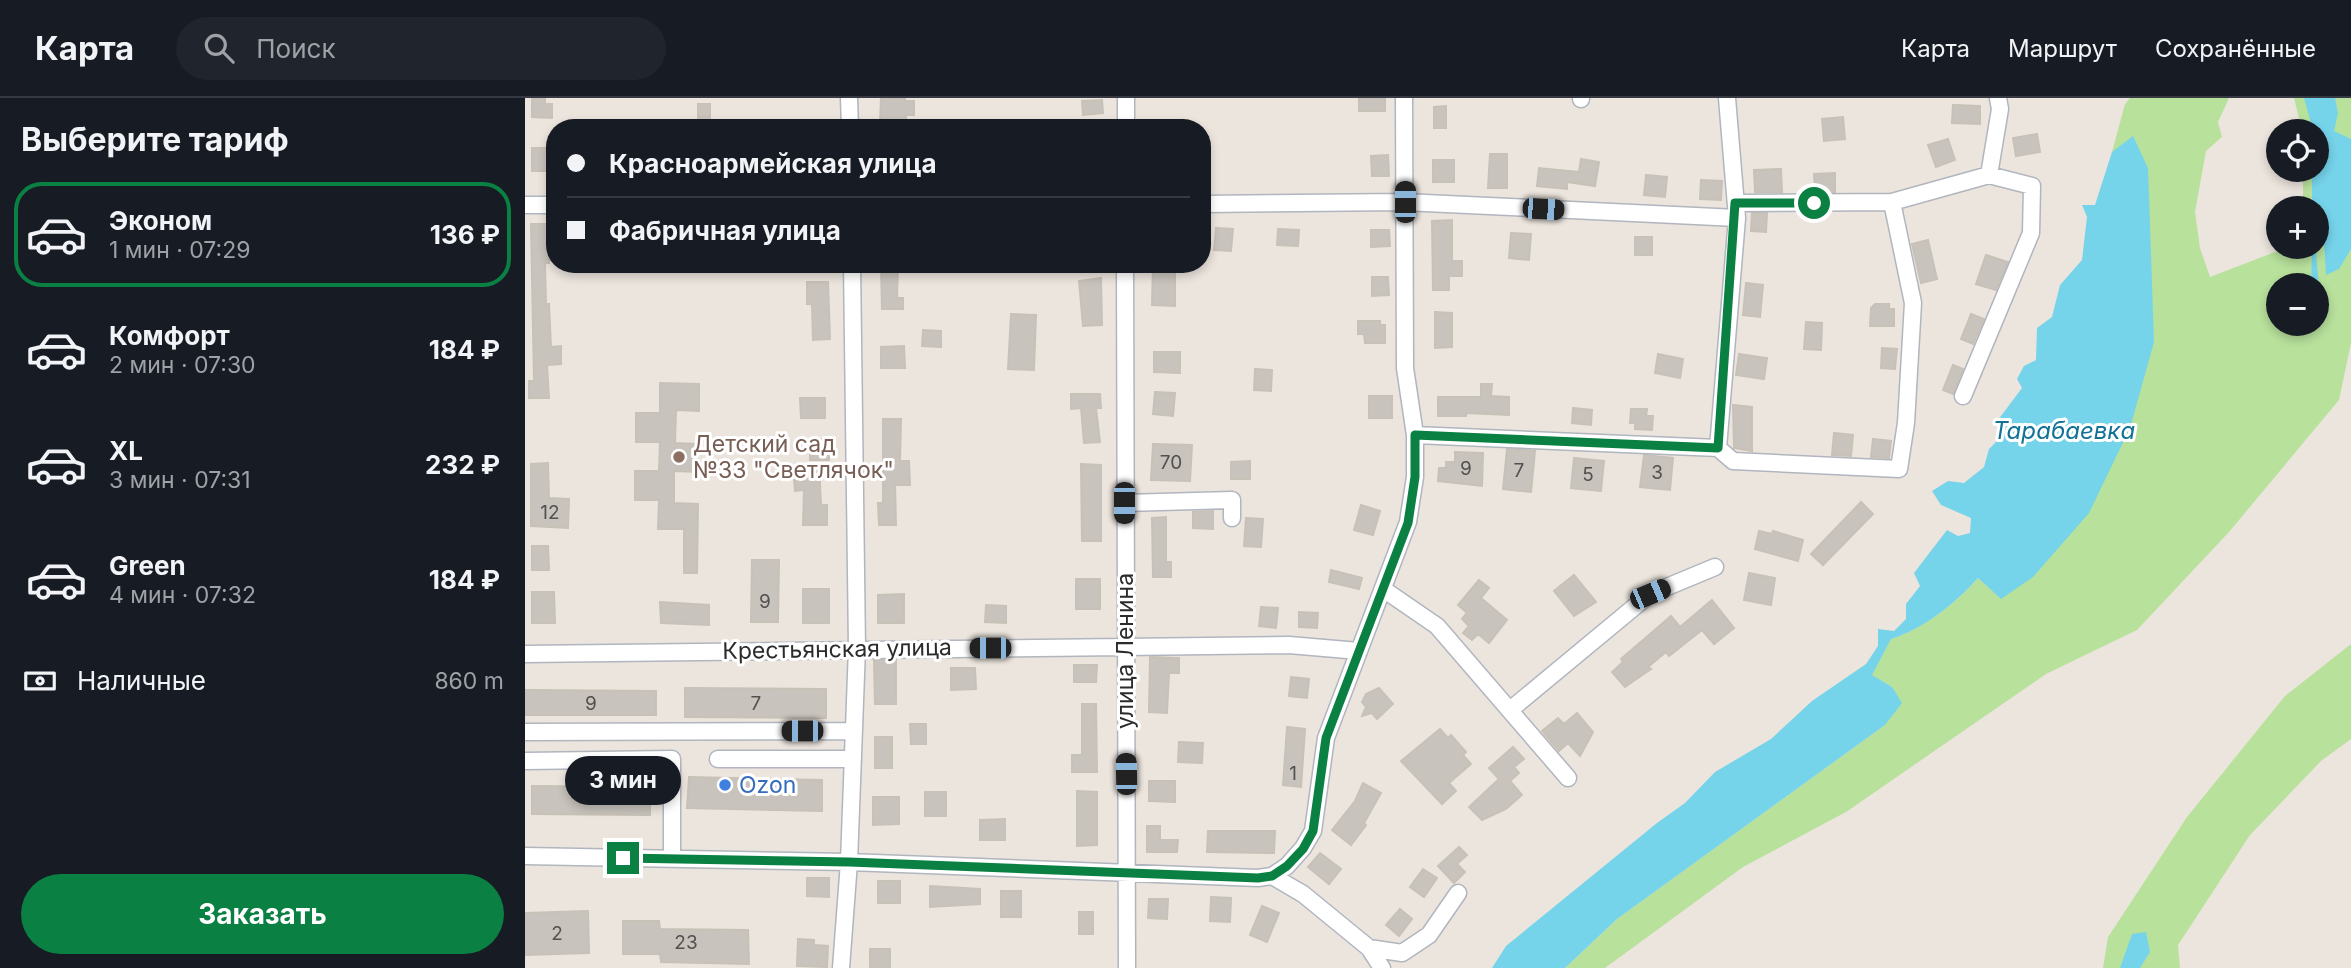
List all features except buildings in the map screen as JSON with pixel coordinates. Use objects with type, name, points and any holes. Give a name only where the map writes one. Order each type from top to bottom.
[{"type":"street","points":[[849,98],[850,119]]},
{"type":"street","points":[[1126,98],[1126,119]]},
{"type":"street","points":[[1272,876],[1303,849],[1313,831],[1326,738],[1408,523],[1415,477],[1415,435],[1405,368],[1405,98]]},
{"type":"street","points":[[1718,448],[1736,211],[1727,98]]},
{"type":"street","points":[[1989,175],[2000,108],[1998,98]]},
{"type":"street","points":[[1211,204],[1405,202],[1736,211],[1892,202],[1989,175],[2032,186],[2031,233],[1963,396]]},
{"type":"street","points":[[1415,435],[1718,448],[1733,461],[1899,469],[1906,423],[1913,303],[1892,202]]},
{"type":"street","points":[[525,205],[546,205]]},
{"type":"street","points":[[841,968],[849,862],[857,648],[852,273]]},
{"type":"street","name":"улица Ленина","points":[[1125,273],[1127,968]]},
{"type":"street","points":[[1124,503],[1232,500],[1232,518]]},
{"type":"street","points":[[1510,710],[1650,594],[1715,567]]},
{"type":"street","points":[[1383,589],[1437,626],[1568,778]]},
{"type":"street","name":"Крестьянская улица","points":[[525,654],[1289,645],[1359,651]]},
{"type":"street","points":[[672,730],[672,859]]},
{"type":"street","points":[[525,732],[854,731]]},
{"type":"street","points":[[525,761],[672,759]]},
{"type":"street","points":[[718,759],[853,759]]},
{"type":"street","points":[[525,856],[849,862],[1128,874],[1272,876],[1303,894],[1369,948],[1381,968]]},
{"type":"street","points":[[1369,948],[1402,953],[1429,935],[1458,893]]},
{"type":"green space","points":[[2130,98],[2229,98],[2218,122],[2222,137],[2206,151],[2195,212],[2200,248],[2210,277],[2266,255],[2266,259],[2329,259],[2329,196],[2303,196],[2303,182],[2329,182],[2329,119],[2299,119],[2294,98],[2351,98],[2351,343],[2339,400],[2229,532],[2137,630],[2046,674],[1846,812],[1743,867],[1605,968],[1565,968],[1617,919],[1885,725],[1892,687],[1871,675],[1891,639],[1915,629],[1938,614],[1978,578],[2000,598],[2154,342],[2149,269],[2133,137],[2112,152],[2125,104]]},
{"type":"green space","points":[[2351,644],[2351,739],[2321,761],[2250,835],[2178,945],[2180,968],[2103,968],[2108,937],[2187,817],[2285,696]]},
{"type":"water","points":[[2304,98],[2335,98],[2338,113],[2334,131],[2351,139],[2351,249],[2339,269],[2329,274],[2326,273],[2325,259],[2329,259],[2329,196],[2312,196],[2312,182],[2329,182],[2329,119],[2310,119]]},
{"type":"water","name":"Тарабаевка","points":[[2133,136],[2148,168],[2154,342],[2130,428],[2089,513],[2033,577],[2001,599],[1978,578],[1938,614],[1915,629],[1891,639],[1872,675],[1892,687],[1902,703],[1885,725],[1617,919],[1565,968],[1492,968],[1506,946],[1685,803],[1715,772],[1771,739],[1812,701],[1866,664],[1878,646],[1878,629],[1894,631],[1906,619],[1906,604],[1920,586],[1914,573],[1947,530],[1958,536],[1970,533],[1971,518],[1941,505],[1932,491],[1948,481],[1964,483],[1984,467],[1989,449],[2005,433],[1998,420],[2022,388],[2017,379],[2024,366],[2036,360],[2037,328],[2052,317],[2060,285],[2082,260],[2087,217],[2082,205],[2095,205],[2112,152]]},
{"type":"water","points":[[2312,259],[2317,259],[2318,273],[2311,273]]},
{"type":"water","points":[[2146,932],[2150,952],[2140,968],[2120,968],[2132,934]]},
{"type":"place","name":"Детский сад №33 \"Светлячок\"","points":[[679,457]]},
{"type":"place","name":"Ozon","points":[[725,785]]},
{"type":"route","points":[[623,858],[849,862],[1258,878],[1272,876],[1287,866],[1303,849],[1313,831],[1326,738],[1408,523],[1415,477],[1415,435],[1718,448],[1737,218],[1735,203],[1814,203]]}]
